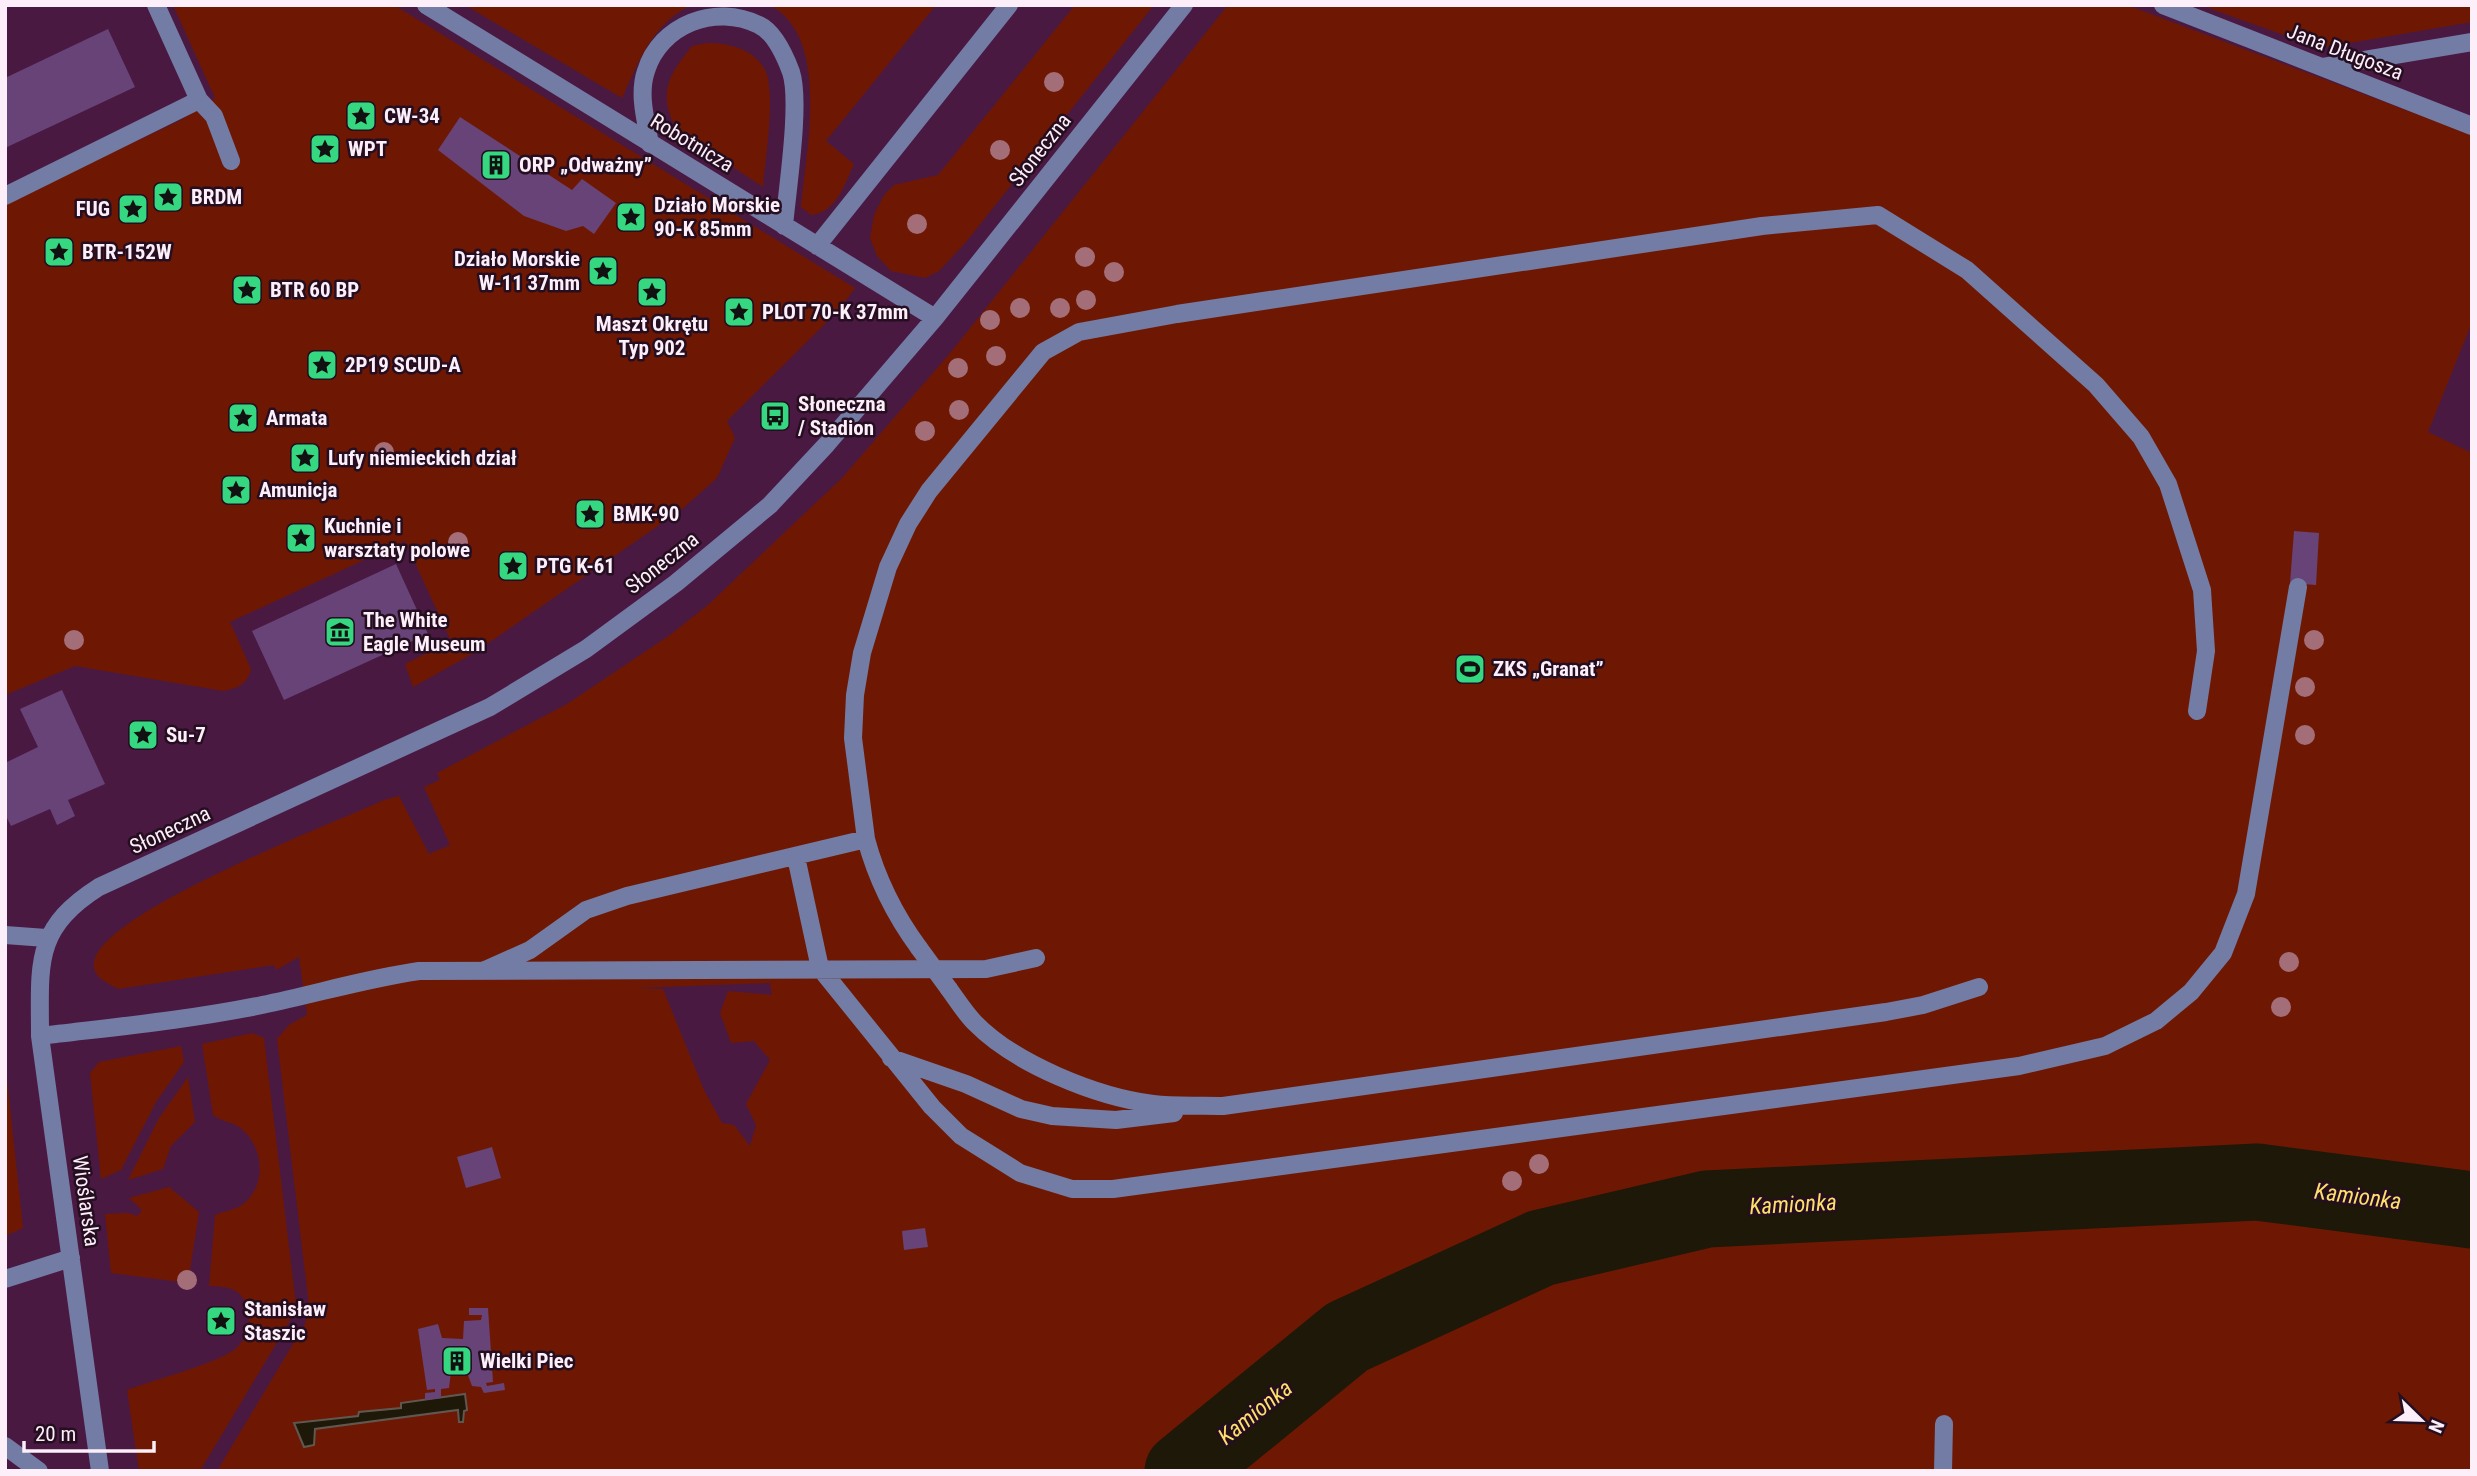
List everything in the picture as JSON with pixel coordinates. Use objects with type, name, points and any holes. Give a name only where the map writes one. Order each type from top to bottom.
[{"type":"street","points":[[156,5],[199,100],[214,116],[231,162]]},
{"type":"street","name":"Robotnicza","points":[[426,5],[935,318]]},
{"type":"street","points":[[817,246],[1010,5]]},
{"type":"street","name":"Słoneczna","points":[[46,938],[75,902],[99,887],[490,707],[586,649],[676,583],[770,505],[827,444],[935,318],[1184,5]]},
{"type":"street","name":"Jana Długosza","points":[[2163,5],[2472,126]]},
{"type":"street","points":[[650,144],[642,101],[645,72],[656,48],[675,28],[701,19],[721,17],[759,25],[772,35],[791,73],[794,100],[784,226]]},
{"type":"street","points":[[2323,67],[2472,42]]},
{"type":"street","points":[[5,196],[199,100]]},
{"type":"street","points":[[1223,1106],[1154,1104],[1118,1096],[1023,1059],[994,1039],[975,1022],[919,948],[881,884],[866,839],[853,738],[855,695],[862,653],[888,567],[908,524],[929,491],[1042,352],[1079,332],[1177,314],[1762,226],[1878,215],[1967,270],[2096,384],[2141,436],[2168,484],[2202,590],[2206,651],[2197,711]]},
{"type":"street","points":[[796,857],[820,968],[890,1057],[961,1136],[1020,1173],[1072,1189],[1126,1187],[2006,1068],[2105,1046],[2156,1021],[2191,992],[2223,953],[2236,926],[2246,894],[2298,587]]},
{"type":"street","points":[[483,971],[530,950],[586,909],[627,896],[866,839]]},
{"type":"street","points":[[5,934],[46,938]]},
{"type":"street","name":"Wioślarska","points":[[46,938],[41,971],[40,1035],[100,1471]]},
{"type":"street","points":[[40,1035],[184,1019],[264,1005],[359,980],[419,971],[986,969],[1036,958]]},
{"type":"street","points":[[890,1057],[966,1084],[1021,1108],[1052,1116],[1116,1120],[1886,1012],[1923,1005],[1979,987]]},
{"type":"street","points":[[5,1279],[71,1258]]},
{"type":"street","points":[[1943,1471],[1944,1424]]},
{"type":"street","points":[[5,1446],[39,1471]]},
{"type":"shaded area","points":[[173,5],[394,5],[855,288],[838,311],[727,421],[735,438],[717,478],[681,510],[474,653],[413,687],[405,664],[451,641],[405,541],[230,622],[251,669],[247,679],[237,687],[223,691],[75,666],[5,695],[5,203],[179,121],[215,98]]},
{"type":"shaded area","points":[[465,5],[692,5],[678,12],[657,32],[641,57],[622,98]]},
{"type":"shaded area","points":[[769,5],[936,5],[826,141],[854,164],[843,189],[833,203],[820,213],[811,215],[801,207],[809,127],[808,68],[801,41],[788,20]]},
{"type":"shaded area","points":[[1075,5],[1154,5],[966,242],[939,271],[925,278],[891,271],[877,256],[870,238],[874,215],[884,195],[894,185],[938,175]]},
{"type":"shaded area","name":"ZKS „Granat”","points":[[1228,5],[2127,5],[2472,135],[2472,322],[2428,432],[2472,453],[2472,1471],[217,1471],[305,1324],[309,1306],[277,1039],[289,1025],[307,1015],[299,957],[276,970],[274,965],[118,989],[102,979],[94,969],[105,944],[133,920],[174,896],[272,848],[384,800],[399,796],[429,854],[450,845],[424,787],[440,780],[437,773],[567,704],[670,635],[709,604],[842,478],[951,352]],"holes":[[[770,983],[772,995],[728,991],[720,1013],[731,1043],[754,1041],[770,1060],[746,1104],[756,1125],[750,1146],[734,1125],[722,1123],[704,1090],[663,989],[635,988]]]},
{"type":"shaded area","points":[[2200,5],[2472,5],[2472,22],[2326,47],[2295,39]]},
{"type":"shaded area","points":[[723,44],[746,51],[759,61],[768,78],[770,108],[763,187],[677,130],[671,117],[667,95],[671,76],[692,46]]},
{"type":"shaded area","points":[[252,1033],[264,1038],[296,1305],[288,1324],[200,1471],[139,1471],[127,1390],[226,1355],[238,1346],[247,1331],[248,1313],[241,1295],[227,1288],[209,1286],[215,1215],[239,1207],[250,1197],[256,1187],[260,1166],[254,1144],[247,1135],[239,1127],[213,1115],[202,1044]]},
{"type":"shaded area","points":[[181,1046],[184,1062],[156,1102],[121,1170],[101,1179],[90,1073],[99,1062]]},
{"type":"shaded area","points":[[5,1060],[23,1228],[5,1236]]},
{"type":"shaded area","points":[[188,1077],[195,1122],[171,1146],[163,1169],[128,1180],[159,1118]]},
{"type":"shaded area","points":[[169,1187],[199,1212],[188,1283],[111,1273],[105,1214],[128,1213],[137,1216],[142,1210],[129,1198]]},
{"type":"shaded area","points":[[465,1394],[467,1410],[464,1411],[463,1422],[459,1422],[458,1410],[315,1429],[314,1445],[304,1447],[294,1423],[358,1416],[359,1412],[401,1408],[401,1403]]},
{"type":"building","points":[[108,29],[135,87],[5,148],[5,78]]},
{"type":"building","name":"ORP „Odważny”","points":[[460,117],[572,190],[582,179],[616,203],[594,234],[583,226],[566,231],[524,216],[438,150]]},
{"type":"building","points":[[2294,531],[2319,533],[2316,585],[2290,583]]},
{"type":"building","name":"The White Eagle Museum","points":[[396,564],[428,634],[284,700],[252,631]]},
{"type":"building","points":[[62,690],[105,784],[68,800],[75,816],[57,825],[50,809],[11,826],[5,814],[5,763],[38,747],[20,709]]},
{"type":"building","points":[[492,1147],[501,1178],[466,1188],[457,1157]]},
{"type":"building","points":[[925,1228],[928,1247],[904,1250],[902,1231]]},
{"type":"building","name":"Wielki Piec","points":[[469,1308],[488,1308],[493,1382],[486,1383],[487,1386],[504,1383],[505,1390],[484,1393],[481,1387],[472,1386],[466,1370],[451,1372],[449,1388],[441,1389],[441,1398],[425,1400],[425,1393],[435,1392],[435,1389],[427,1390],[418,1329],[438,1324],[442,1338],[463,1339],[464,1321],[481,1320],[482,1315],[469,1315]]},
{"type":"waterway","name":"Kamionka","points":[[1183,1471],[1347,1337],[1541,1248],[1707,1209],[2257,1182],[2472,1210]]},
{"type":"place","name":"CW-34","points":[[361,116]]},
{"type":"place","name":"WPT","points":[[325,149]]},
{"type":"place","name":"ORP „Odważny”","points":[[496,165]]},
{"type":"place","name":"BRDM","points":[[168,197]]},
{"type":"place","name":"FUG","points":[[133,209]]},
{"type":"place","name":"Działo Morskie 90-K 85mm","points":[[631,217]]},
{"type":"place","name":"BTR-152W","points":[[59,252]]},
{"type":"place","name":"Działo Morskie W-11 37mm","points":[[603,271]]},
{"type":"place","name":"BTR 60 BP","points":[[247,290]]},
{"type":"place","name":"Maszt Okrętu Typ 902","points":[[652,292]]},
{"type":"place","name":"PLOT 70-K 37mm","points":[[739,312]]},
{"type":"place","name":"2P19 SCUD-A","points":[[322,365]]},
{"type":"place","name":"Słoneczna / Stadion","points":[[775,416]]},
{"type":"place","name":"Armata","points":[[243,418]]},
{"type":"place","name":"Lufy niemieckich dział","points":[[305,458]]},
{"type":"place","name":"Amunicja","points":[[236,490]]},
{"type":"place","name":"BMK-90","points":[[590,514]]},
{"type":"place","name":"Kuchnie i warsztaty polowe","points":[[301,538]]},
{"type":"place","name":"PTG K-61","points":[[513,566]]},
{"type":"place","name":"The White Eagle Museum","points":[[340,632]]},
{"type":"place","name":"ZKS „Granat”","points":[[1470,669]]},
{"type":"place","name":"Su-7","points":[[143,735]]},
{"type":"place","name":"Stanisław Staszic","points":[[221,1321]]},
{"type":"place","name":"Wielki Piec","points":[[457,1361]]}]
